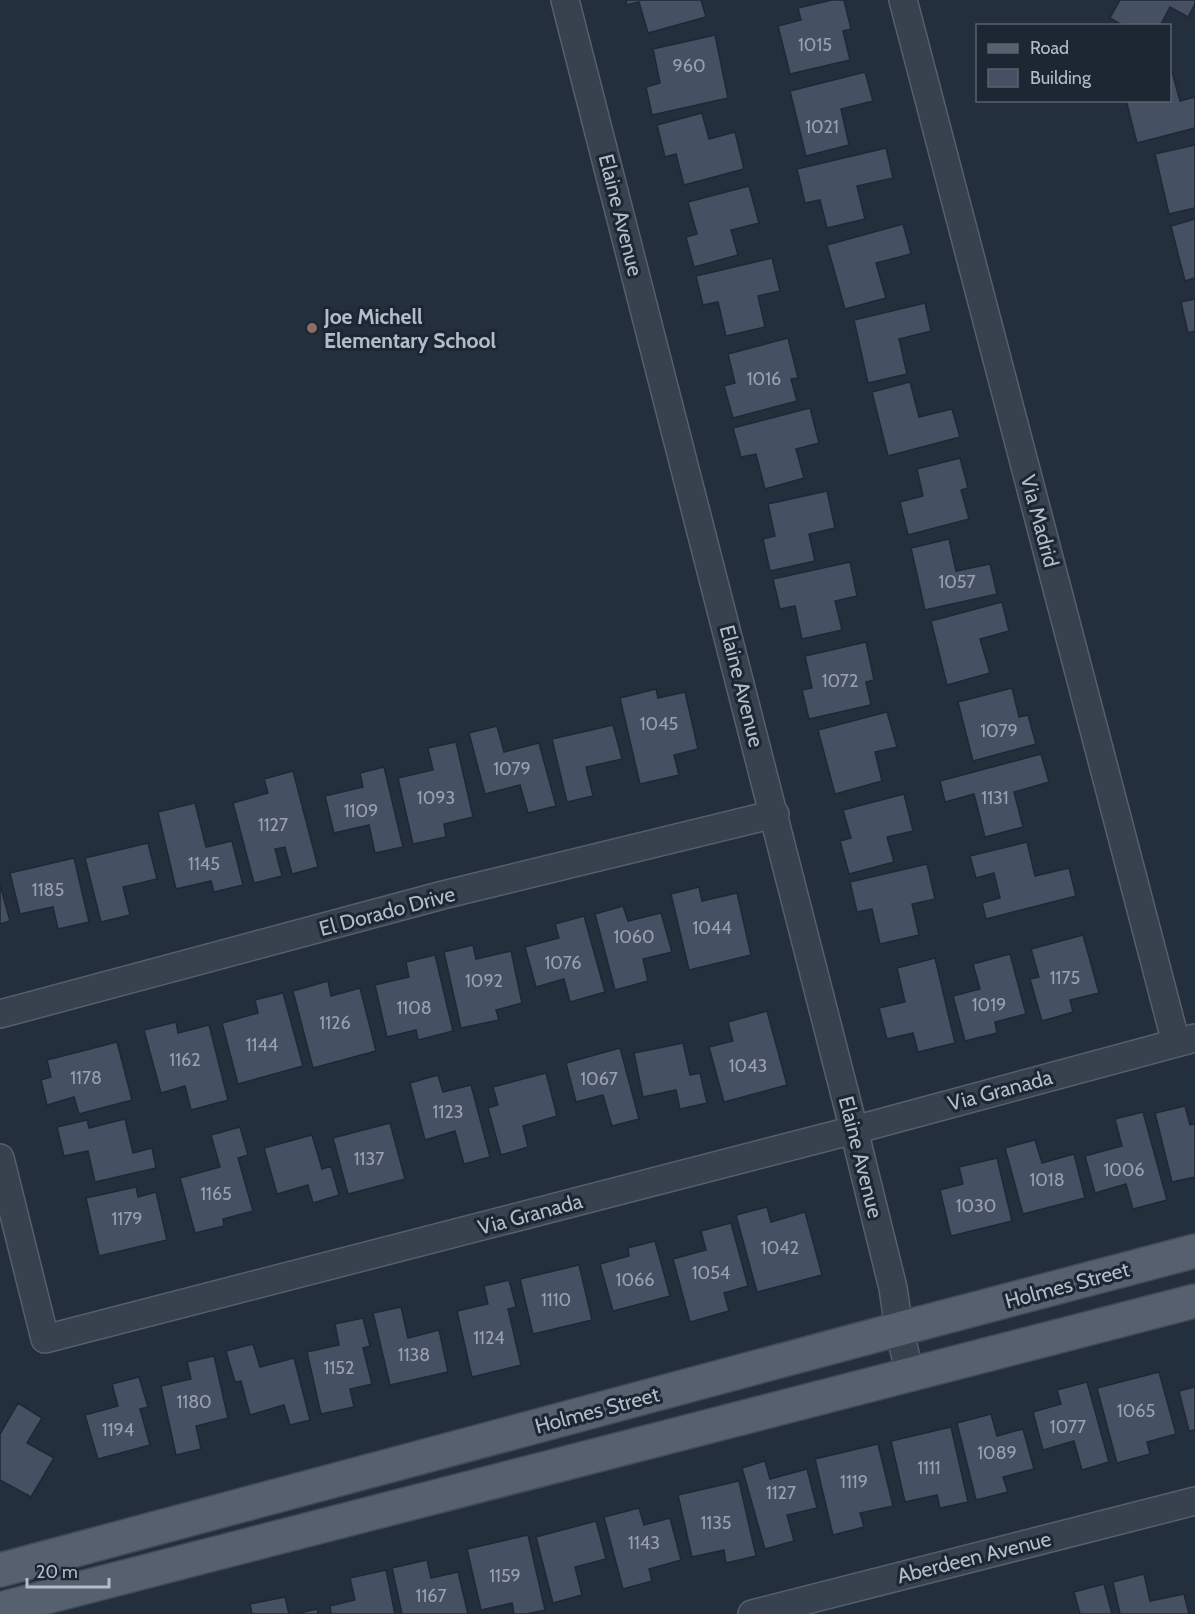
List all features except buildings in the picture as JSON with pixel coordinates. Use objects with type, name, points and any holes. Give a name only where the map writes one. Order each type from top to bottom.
[{"type":"main road","name":"Holmes Street","points":[[0,1570],[1195,1251]]},
{"type":"main road","name":"Holmes Street","points":[[0,1609],[1195,1301]]},
{"type":"street","name":"Elaine Avenue","points":[[565,0],[775,814],[893,1288],[899,1329],[910,1374]]},
{"type":"street","name":"Via Madrid","points":[[903,0],[1186,1040]]},
{"type":"street","name":"El Dorado Drive","points":[[0,1014],[443,896],[775,814]]},
{"type":"street","name":"Via Granada","points":[[0,1158],[45,1339],[854,1130],[1186,1040]]},
{"type":"street","name":"Aberdeen Avenue","points":[[752,1614],[1195,1501]]},
{"type":"place","name":"Joe Michell Elementary School","points":[[312,328]]}]
